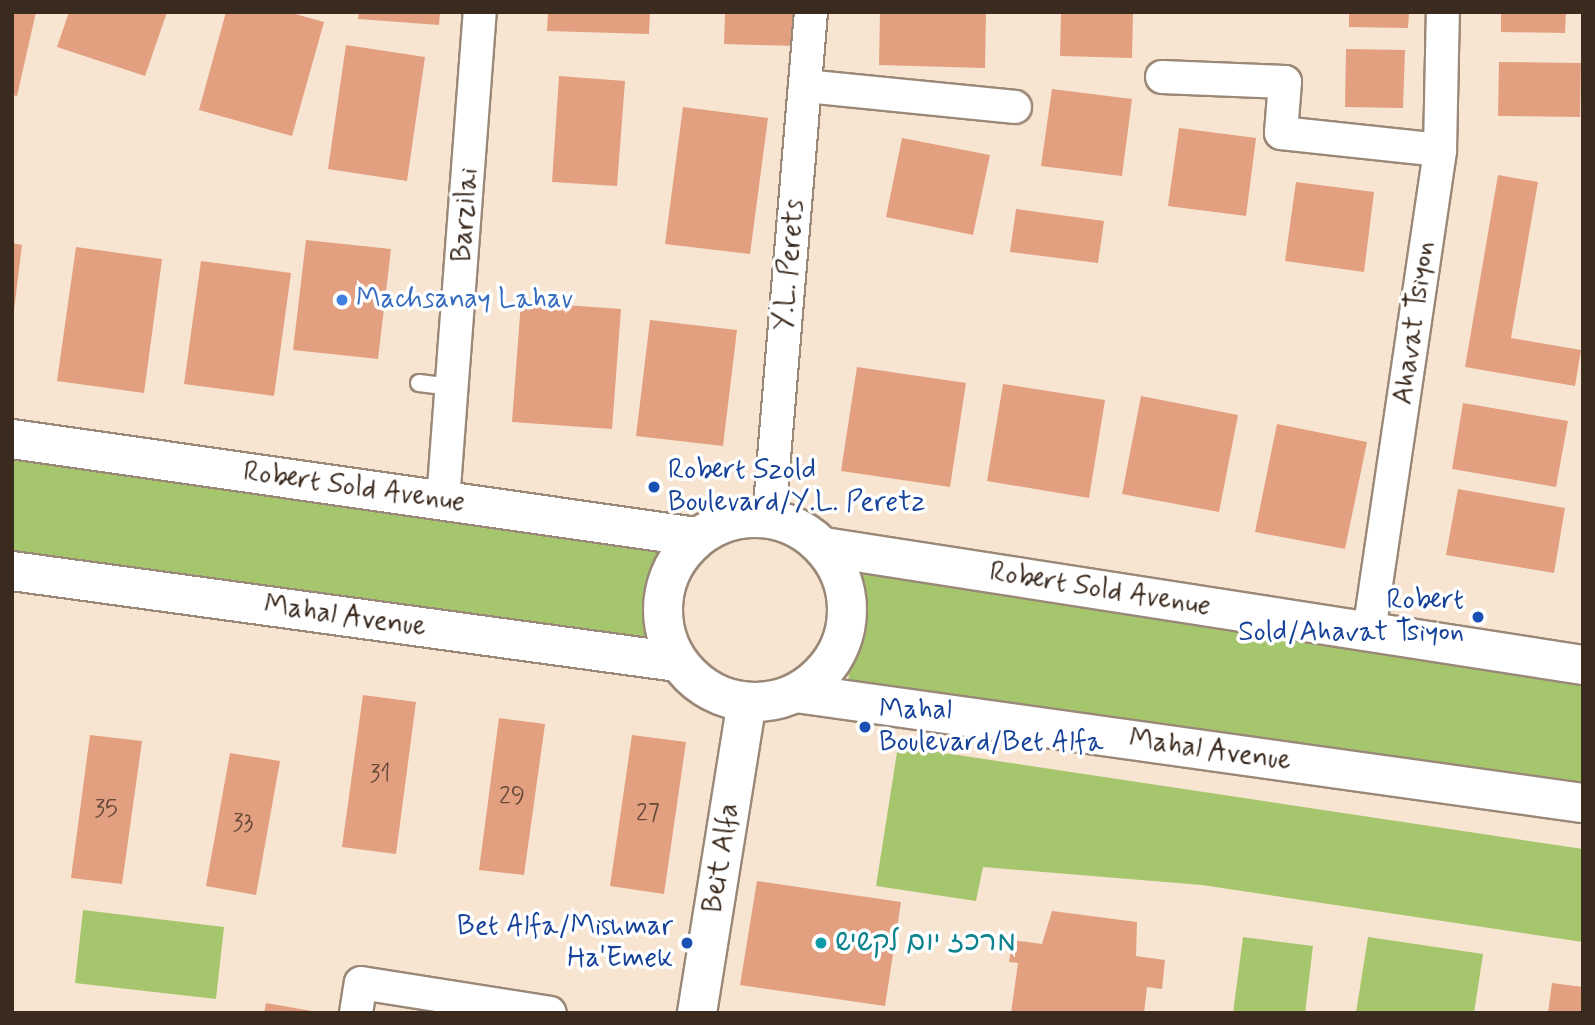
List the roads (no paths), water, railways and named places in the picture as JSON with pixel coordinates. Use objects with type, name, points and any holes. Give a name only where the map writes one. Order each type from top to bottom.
[{"type":"street","name":"Barzilai","points":[[443,501],[454,387],[480,12]]},
{"type":"street","name":"Y.L. Perets","points":[[769,518],[811,12]]},
{"type":"street","name":"Ahavat Tsiyon","points":[[1369,632],[1440,150],[1443,12]]},
{"type":"street","points":[[1162,77],[1285,82],[1281,133],[1440,150]]},
{"type":"street","points":[[805,86],[1015,107]]},
{"type":"street","name":"Robert Sold Avenue","points":[[12,439],[696,537]]},
{"type":"street","points":[[769,518],[799,528],[824,547],[840,572],[847,599],[846,627],[836,654],[819,677],[796,693],[747,702],[720,696],[696,682],[677,662],[666,638],[662,610],[666,583],[678,558],[696,537],[719,524],[769,518]]},
{"type":"street","name":"Robert Sold Avenue","points":[[824,547],[1583,665]]},
{"type":"street","name":"Mahal Avenue","points":[[12,571],[677,662]]},
{"type":"street","name":"Mahal Avenue","points":[[796,693],[1583,803]]},
{"type":"street","name":"Beit Alfa","points":[[697,1013],[747,702]]},
{"type":"street","points":[[358,998],[550,1013]]},
{"type":"lane","points":[[419,383],[454,387]]},
{"type":"place","name":"Machsanay Lahav","points":[[342,300]]},
{"type":"place","name":"Robert Szold Boulevard/Y.L. Peretz","points":[[654,487]]},
{"type":"place","name":"Robert Sold/Ahavat Tsiyon","points":[[1478,617]]},
{"type":"place","name":"Mahal Boulevard/Bet Alfa","points":[[865,727]]},
{"type":"place","name":"Bet Alfa/Mishmar Ha'Emek","points":[[687,943]]},
{"type":"place","name":"מרכז יום לקשיש","points":[[821,943]]}]
